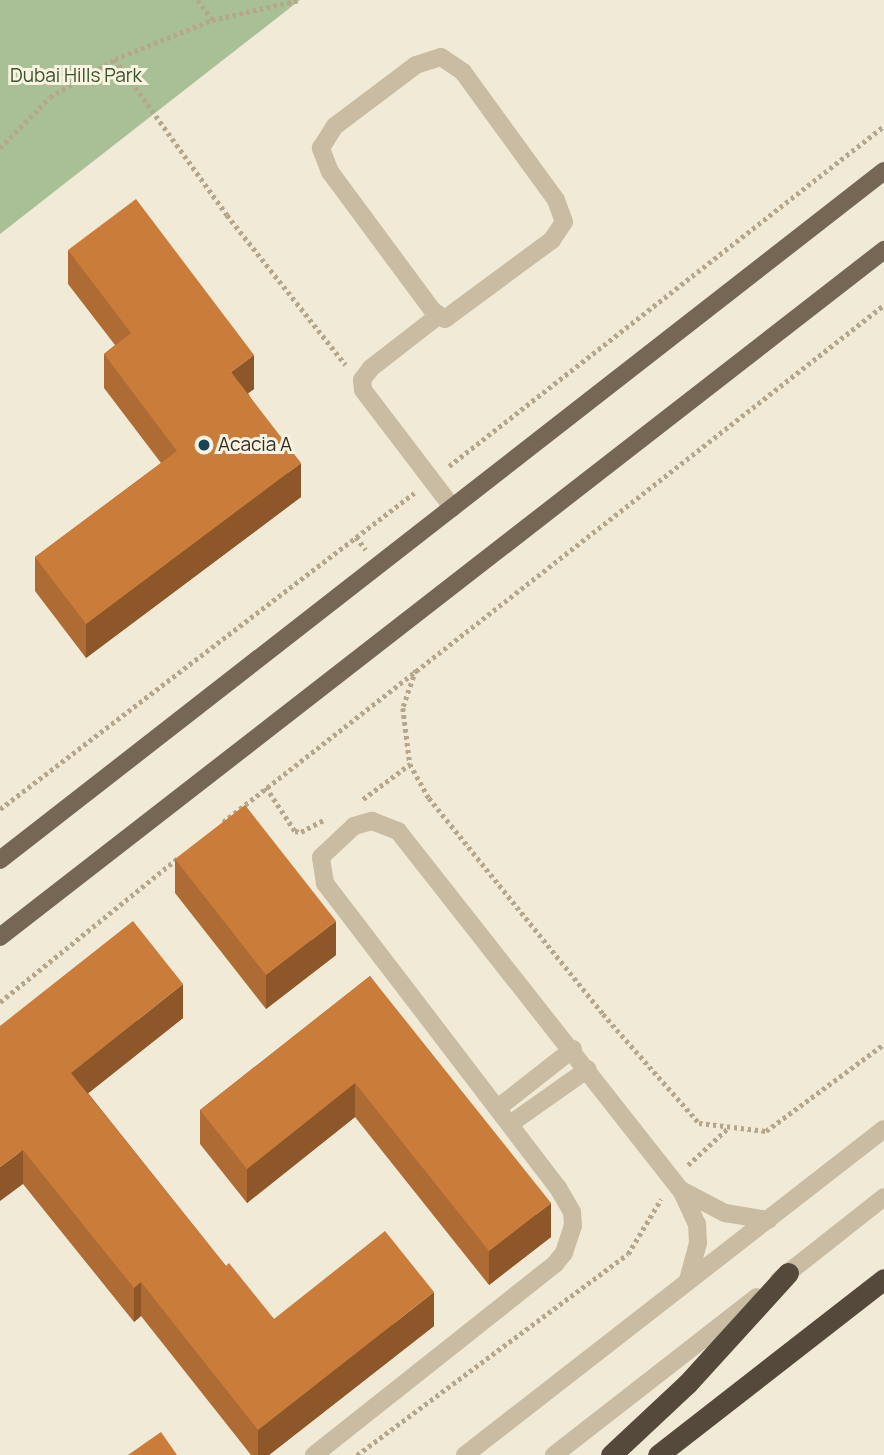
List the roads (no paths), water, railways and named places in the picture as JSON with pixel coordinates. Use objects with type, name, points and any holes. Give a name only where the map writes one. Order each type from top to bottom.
[{"type":"highway","points":[[611,1455],[687,1384],[788,1273]]},
{"type":"highway","points":[[658,1455],[884,1279]]},
{"type":"main road","points":[[0,860],[884,171]]},
{"type":"main road","points":[[0,937],[884,250]]},
{"type":"street","points":[[441,57],[463,72],[556,200],[564,222],[552,240],[458,314],[445,319],[438,316],[322,162],[321,148],[335,126],[416,65],[441,57]]},
{"type":"street","points":[[438,316],[371,368],[362,380],[363,390],[453,508]]},
{"type":"street","points":[[314,1455],[564,1253],[573,1226],[566,1199],[499,1107],[325,883],[321,857],[354,826],[372,821],[398,831],[573,1049],[677,1184],[697,1224],[698,1243],[688,1281]]},
{"type":"street","points":[[499,1107],[573,1049]]},
{"type":"street","points":[[510,1124],[588,1069]]},
{"type":"street","points":[[466,1455],[884,1129]]},
{"type":"street","points":[[677,1184],[725,1213],[768,1220]]},
{"type":"street","points":[[554,1455],[884,1198]]},
{"type":"place","name":"Acacia A","points":[[204,445]]},
{"type":"park label","name":"Dubai Hills Park","points":[[76,76]]}]
